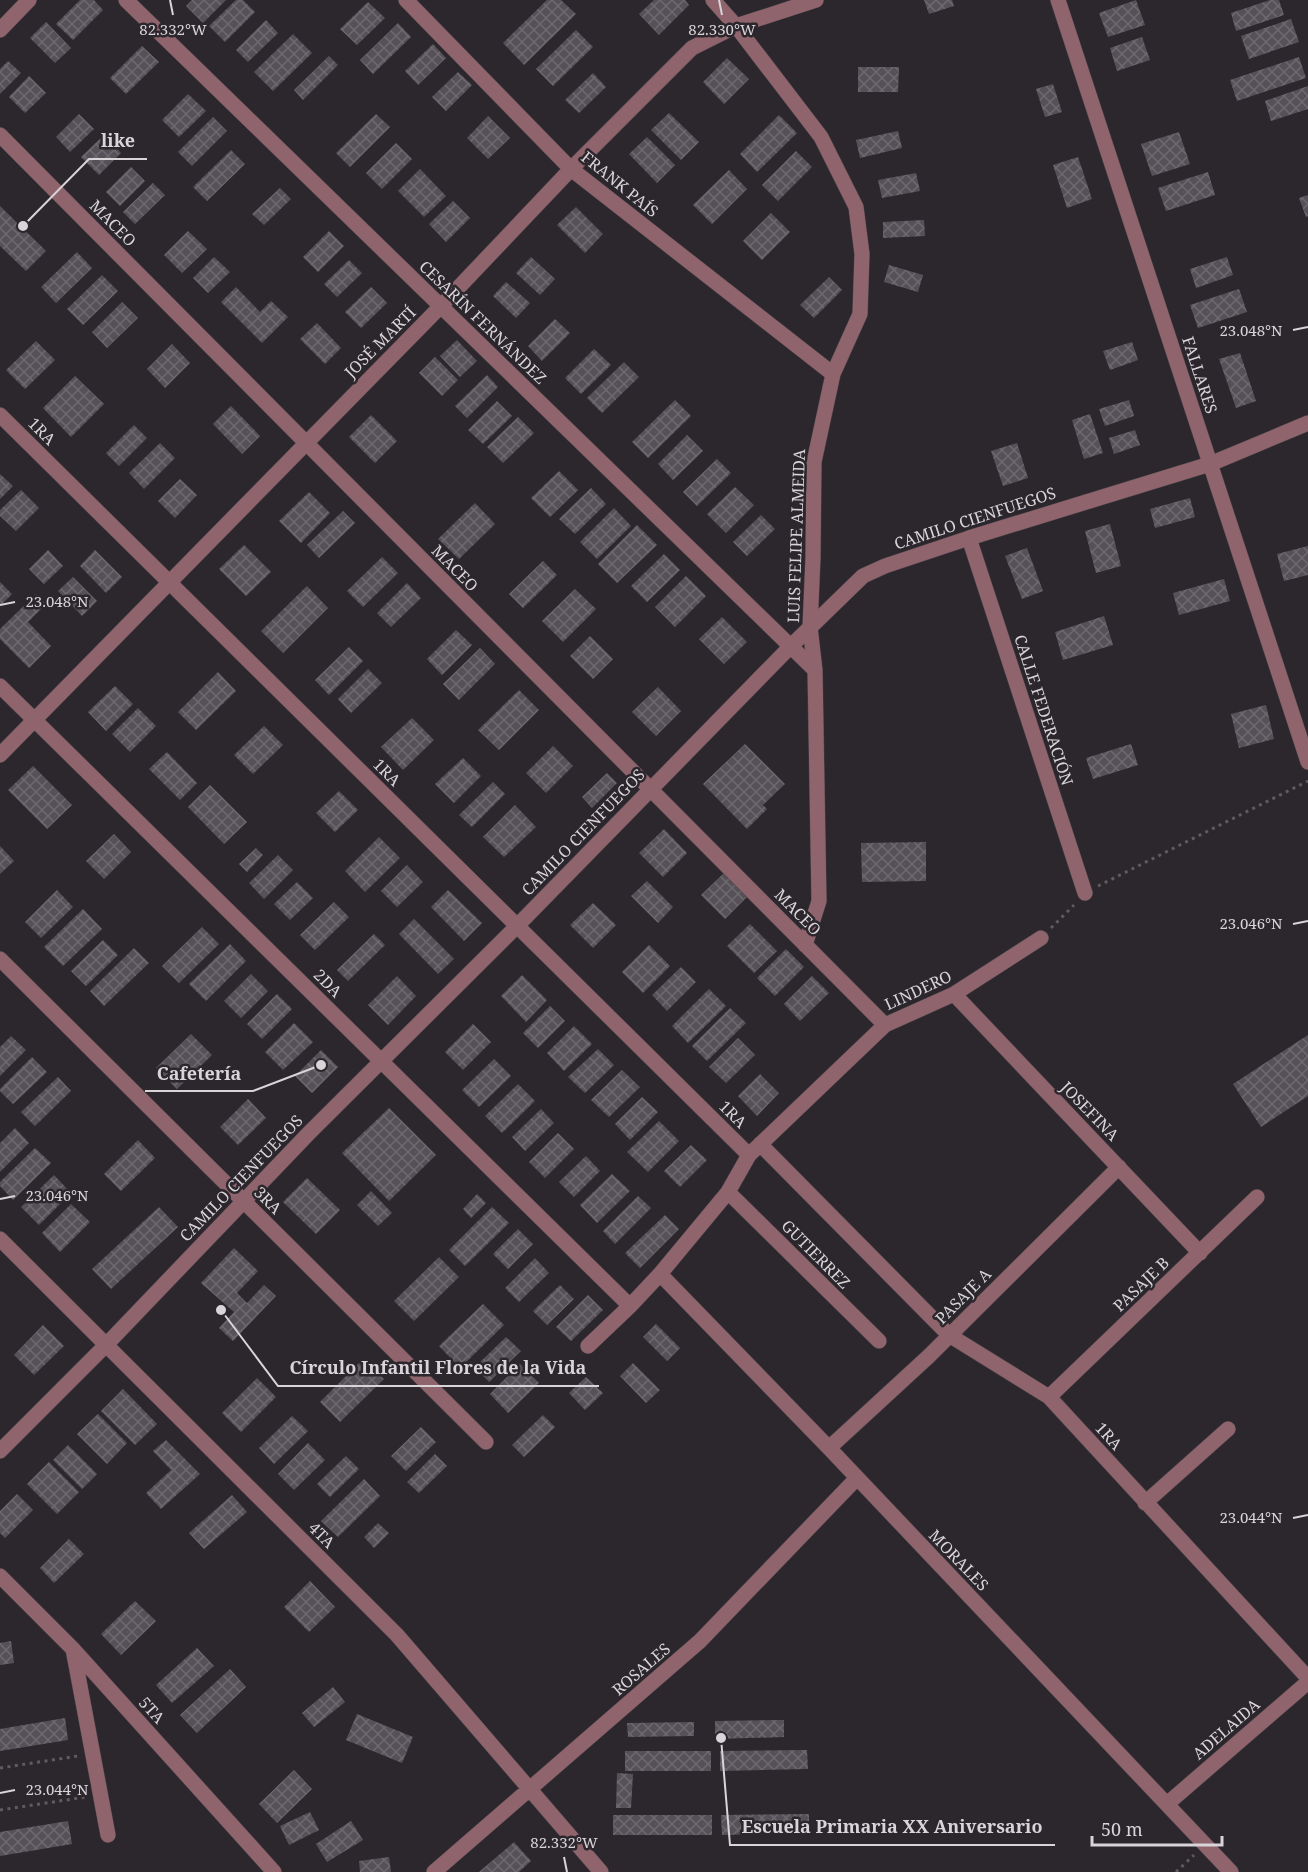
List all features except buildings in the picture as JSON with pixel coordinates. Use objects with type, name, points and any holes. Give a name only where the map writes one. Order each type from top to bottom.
[{"type":"street","points":[[0,30],[29,0]]},
{"type":"street","name":"CESARÍN FERNÁNDEZ","points":[[126,0],[815,670]]},
{"type":"street","name":"FRANK PAÍS","points":[[406,0],[571,169],[833,374]]},
{"type":"street","name":"LUIS FELIPE ALMEIDA","points":[[713,0],[736,26],[820,137],[856,207],[862,254],[860,314],[833,374],[814,462],[810,627],[815,670],[819,901],[805,945]]},
{"type":"street","name":"JOSÉ MARTÍ","points":[[0,756],[305,442],[441,306],[571,169],[692,48],[736,26],[816,0]]},
{"type":"street","name":"FALLARES","points":[[1058,0],[1308,762]]},
{"type":"street","name":"MACEO","points":[[0,135],[885,1026]]},
{"type":"street","name":"1RA","points":[[0,415],[749,1155]]},
{"type":"street","name":"CAMILO CIENFUEGOS","points":[[0,1451],[106,1345],[243,1200],[863,576],[885,566],[969,538],[1210,464],[1308,423]]},
{"type":"street","name":"CALLE FEDERACIÓN","points":[[969,538],[1085,893]]},
{"type":"street","name":"2DA","points":[[0,686],[630,1306]]},
{"type":"street","name":"LINDERO","points":[[588,1346],[660,1274],[728,1192],[749,1155],[885,1026],[954,994],[1041,938]]},
{"type":"street","name":"3RA","points":[[0,959],[486,1442]]},
{"type":"street","name":"JOSEFINA","points":[[954,994],[1200,1253]]},
{"type":"street","name":"1RA","points":[[760,1144],[949,1335],[1049,1397],[1308,1680]]},
{"type":"street","name":"PASAJE A","points":[[830,1448],[930,1356],[1119,1167]]},
{"type":"street","name":"GUTIERREZ","points":[[728,1192],[879,1341]]},
{"type":"street","name":"PASAJE B","points":[[1049,1397],[1257,1197]]},
{"type":"street","name":"4TA","points":[[0,1239],[397,1635],[601,1872]]},
{"type":"street","name":"MORALES","points":[[660,1274],[830,1448],[1231,1872]]},
{"type":"street","points":[[1146,1503],[1228,1429]]},
{"type":"street","name":"ROSALES","points":[[434,1872],[700,1641],[857,1478]]},
{"type":"street","name":"5TA","points":[[0,1576],[74,1649],[274,1872]]},
{"type":"street","points":[[74,1649],[108,1835]]},
{"type":"street","name":"ADELAIDA","points":[[1167,1804],[1308,1680]]},
{"type":"path","points":[[1041,938],[1085,893],[1308,781]]},
{"type":"path","points":[[0,1768],[92,1754]]},
{"type":"path","points":[[0,1810],[99,1795]]},
{"type":"path","points":[[1176,1872],[1205,1845]]},
{"type":"place","name":"like","points":[[23,226]]},
{"type":"place","name":"Cafetería","points":[[321,1065]]},
{"type":"place","name":"Círculo Infantil Flores de la Vida","points":[[221,1310]]},
{"type":"place","name":"Escuela Primaria XX Aniversario","points":[[721,1738]]}]
